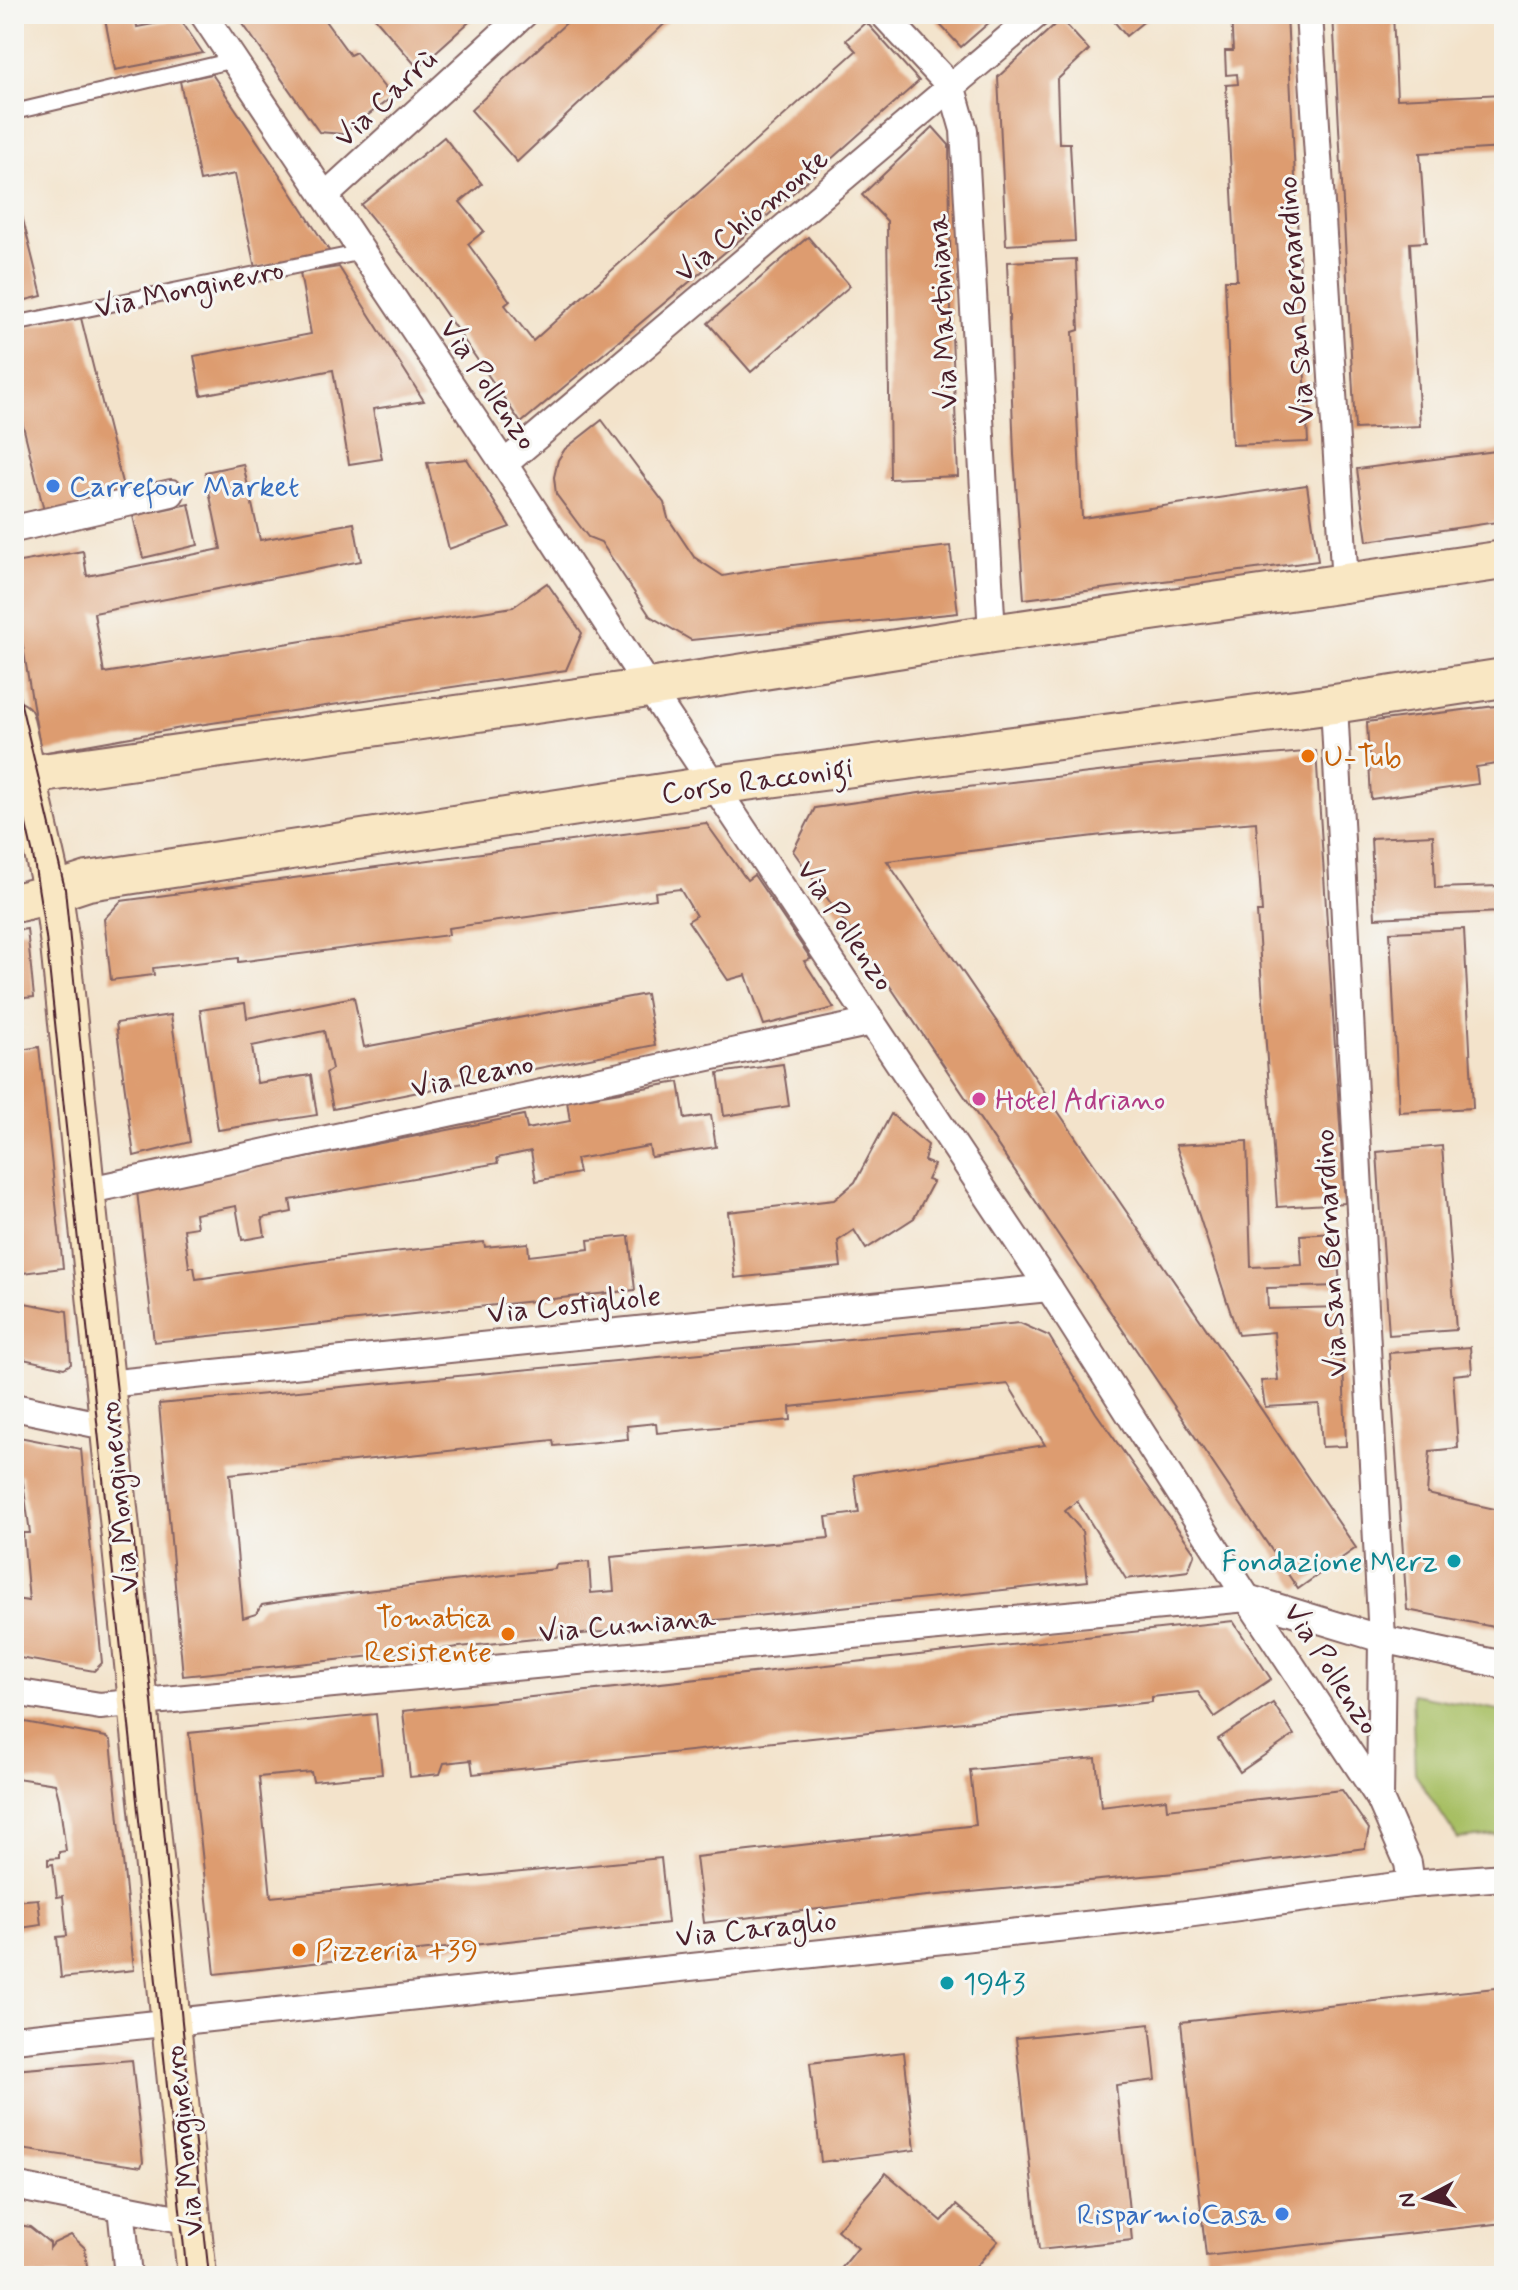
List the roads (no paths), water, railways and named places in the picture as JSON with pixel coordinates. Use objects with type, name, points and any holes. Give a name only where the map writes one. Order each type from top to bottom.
[{"type":"street","name":"Via Pollenzo","points":[[203,14],[1049,1288],[1380,1799],[1408,1863],[1411,1884]]},
{"type":"street","name":"Via Carrù","points":[[325,196],[524,14]]},
{"type":"street","name":"Via Martiniana","points":[[883,14],[952,88],[964,130],[992,634]]},
{"type":"street","name":"Via Chiomonte","points":[[504,464],[1037,14]]},
{"type":"street","name":"Via San Bernardino","points":[[1309,14],[1345,583]]},
{"type":"street","points":[[14,529],[171,493]]},
{"type":"street","points":[[20,776],[649,688],[992,634],[1504,560]]},
{"type":"street","name":"Corso Racconigi","points":[[14,903],[88,881],[715,785],[1334,704],[1504,678]]},
{"type":"street","name":"Via San Bernardino","points":[[1334,704],[1382,1639],[1380,1799]]},
{"type":"street","name":"Via Monginevro","points":[[14,721],[20,776],[53,893],[197,2276]]},
{"type":"street","name":"Via Reano","points":[[85,1191],[872,1022]]},
{"type":"street","name":"Via Costigliole","points":[[106,1384],[1049,1288]]},
{"type":"street","points":[[14,1407],[110,1427]]},
{"type":"street","points":[[1247,1598],[1382,1639],[1504,1665]]},
{"type":"street","name":"Via Cumiana","points":[[14,1692],[100,1706],[1247,1598]]},
{"type":"street","name":"Via Caraglio","points":[[14,2039],[1179,1915],[1411,1884],[1504,1877]]},
{"type":"street","points":[[14,2186],[191,2221]]},
{"type":"street","points":[[121,2207],[128,2276]]},
{"type":"lane","points":[[14,112],[234,60]]},
{"type":"lane","name":"Via Monginevro","points":[[14,324],[363,252]]},
{"type":"tram line","points":[[14,675],[65,889],[99,1233],[152,1701],[209,2276]]},
{"type":"tram line","points":[[14,771],[33,855],[46,937],[187,2276]]},
{"type":"place","name":"Carrefour Market","points":[[53,486]]},
{"type":"place","name":"U-Tub","points":[[1308,756]]},
{"type":"place","name":"Hotel Adriano","points":[[979,1099]]},
{"type":"place","name":"Fondazione Merz","points":[[1454,1561]]},
{"type":"place","name":"Tomatica Resistente","points":[[508,1634]]},
{"type":"place","name":"Pizzeria +39","points":[[299,1950]]},
{"type":"place","name":"1943","points":[[947,1983]]},
{"type":"place","name":"RisparmioCasa","points":[[1282,2214]]}]
